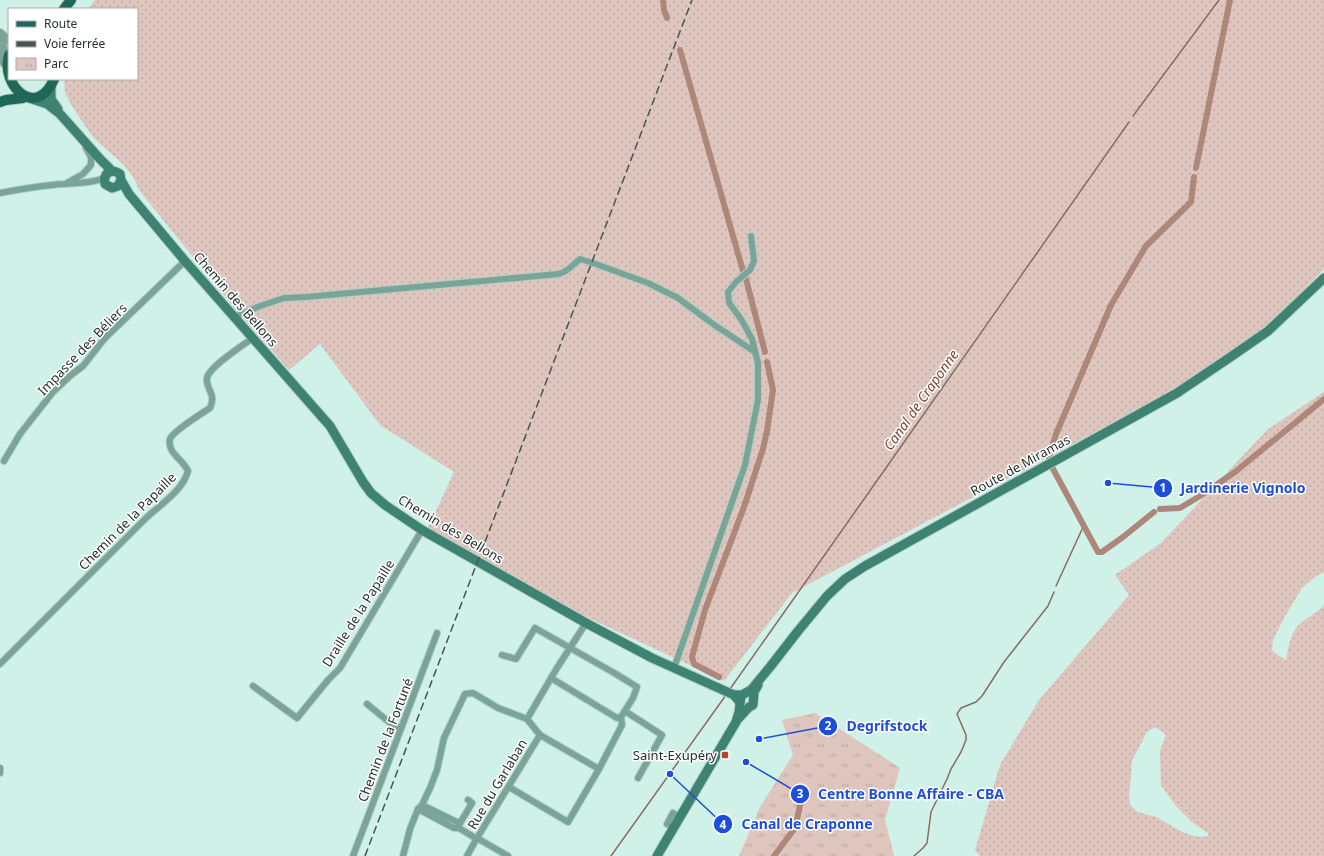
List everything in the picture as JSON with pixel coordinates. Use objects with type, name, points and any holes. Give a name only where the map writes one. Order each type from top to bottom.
[{"type":"main road","points":[[7,59],[1,79],[12,92],[27,98]]},
{"type":"main road","points":[[0,102],[39,96],[44,93],[52,82]]},
{"type":"main road","name":"Chemin des Bellons","points":[[52,82],[51,98],[60,114]]},
{"type":"main road","name":"Chemin des Bellons","points":[[27,98],[51,106],[100,159],[111,180],[129,194],[185,261],[330,426],[363,482],[385,505],[422,530],[586,623],[674,668],[743,699]]},
{"type":"main road","name":"Route de Miramas","points":[[743,699],[833,589],[845,579],[876,560],[1177,393],[1235,355],[1268,331],[1324,278]]},
{"type":"main road","points":[[657,856],[736,722],[743,699]]},
{"type":"street","points":[[0,33],[8,40]]},
{"type":"street","points":[[0,40],[7,59]]},
{"type":"street","points":[[66,183],[83,174],[91,165],[91,157],[81,142],[78,134]]},
{"type":"street","points":[[0,193],[24,188],[66,183],[88,183],[111,180]]},
{"type":"street","points":[[674,668],[745,466],[758,400],[758,363],[752,339],[741,319],[729,303],[728,292],[736,282],[750,270],[754,261],[751,236]]},
{"type":"street","points":[[235,317],[260,306],[284,298],[559,274],[568,271],[573,264],[580,259],[593,262],[648,283],[678,298],[712,324],[755,352]]},
{"type":"street","name":"Impasse des Béliers","points":[[4,460],[20,434],[53,392],[71,374],[83,366],[105,338],[185,261]]},
{"type":"street","name":"Chemin de la Papaille","points":[[0,664],[148,516],[180,487],[187,478],[188,471],[170,447],[170,440],[174,433],[210,408],[213,402],[212,393],[207,378],[212,369],[253,338]]},
{"type":"street","name":"Draille de la Papaille","points":[[253,686],[297,718],[328,680],[340,668],[422,530]]},
{"type":"street","points":[[403,856],[410,830],[437,770],[444,738],[465,694],[473,693],[498,708],[527,719],[569,647],[586,623]]},
{"type":"street","points":[[502,655],[516,659],[535,628],[637,687],[621,717],[622,725],[599,769],[568,822],[509,787]]},
{"type":"street","name":"Chemin de la Fortuné","points":[[353,856],[437,633]]},
{"type":"street","points":[[551,678],[617,718],[621,717]]},
{"type":"street","points":[[368,704],[389,722],[401,728]]},
{"type":"street","points":[[625,711],[662,735],[638,778]]},
{"type":"street","name":"Rue du Garlaban","points":[[467,856],[540,735],[527,719]]},
{"type":"street","points":[[540,735],[599,769]]},
{"type":"street","points":[[0,768],[0,773]]},
{"type":"street","points":[[420,807],[454,828],[459,826],[472,802],[468,800]]},
{"type":"street","points":[[459,826],[508,856]]},
{"type":"green space","points":[[95,0],[1324,0],[1324,269],[1241,355],[792,593],[724,681],[567,608],[428,528],[454,472],[380,425],[320,344],[289,370],[235,309],[139,190],[136,182],[126,168],[95,139],[83,123],[65,92],[64,80],[138,80],[138,8],[89,8]]},
{"type":"green space","points":[[1324,392],[1324,572],[1315,577],[1302,588],[1273,640],[1272,650],[1286,660],[1291,638],[1297,627],[1324,605],[1324,856],[980,856],[975,850],[1000,765],[1039,700],[1129,595],[1115,575],[1161,543],[1268,429]],"holes":[[[1155,727],[1166,735],[1160,751],[1161,785],[1176,806],[1193,823],[1208,833],[1208,836],[1201,837],[1188,834],[1158,818],[1137,812],[1130,804],[1129,797],[1132,761],[1147,732]]]},
{"type":"green space","points":[[815,713],[900,768],[885,820],[894,856],[739,856],[760,807],[793,755],[782,720]]},
{"type":"waterway","points":[[663,0],[667,18]]},
{"type":"waterway","name":"Canal de Craponne","points":[[1133,116],[1219,0]]},
{"type":"waterway","points":[[1196,168],[1230,0]]},
{"type":"waterway","points":[[680,50],[743,271]]},
{"type":"waterway","name":"Canal de Craponne","points":[[730,689],[1129,122]]},
{"type":"waterway","points":[[1049,459],[1056,434],[1111,305],[1146,246],[1191,202],[1194,177]]},
{"type":"waterway","points":[[746,279],[765,352]]},
{"type":"waterway","points":[[719,677],[694,664],[692,657],[705,610],[744,507],[763,449],[773,390],[767,362]]},
{"type":"waterway","points":[[1160,509],[1180,508],[1200,496],[1235,472],[1324,399]]},
{"type":"waterway","points":[[1052,467],[1098,552],[1102,552],[1154,512]]},
{"type":"waterway","points":[[1056,586],[1084,525]]},
{"type":"waterway","points":[[914,856],[927,843],[931,812],[966,740],[966,735],[957,714],[961,708],[976,702],[982,696],[1004,662],[1048,606],[1054,592]]},
{"type":"waterway","name":"Canal de Craponne","points":[[611,856],[726,695]]},
{"type":"waterway","points":[[774,856],[795,828],[801,801],[798,793]]},
{"type":"railway","points":[[365,856],[692,0]]},
{"type":"place","name":"Jardinerie Vignolo","points":[[1108,483]]},
{"type":"place","name":"Degrifstock","points":[[759,739]]},
{"type":"place","name":"Saint-Exupéry","points":[[725,755]]},
{"type":"place","name":"Centre Bonne Affaire - CBA","points":[[746,762]]},
{"type":"place","name":"Canal de Craponne","points":[[670,774]]}]
